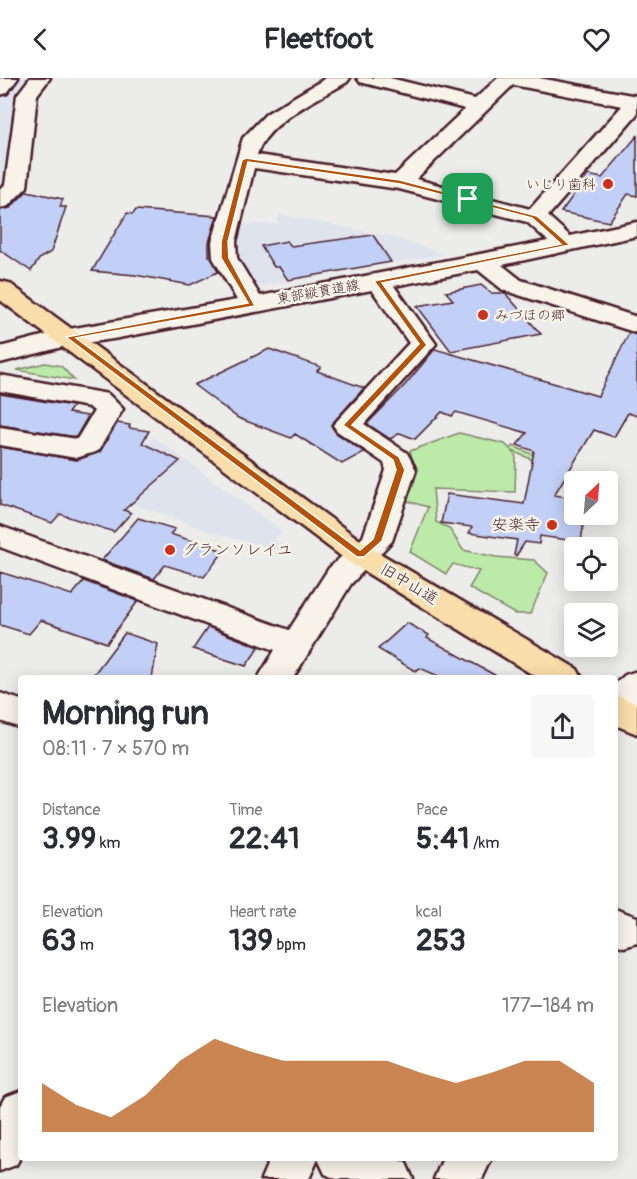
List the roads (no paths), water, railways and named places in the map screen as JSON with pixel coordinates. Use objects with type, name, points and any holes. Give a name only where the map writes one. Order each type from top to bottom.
[{"type":"main road","name":"旧中山道","points":[[0,288],[360,555],[560,675]]},
{"type":"main road","points":[[618,708],[637,721]]},
{"type":"street","points":[[0,201],[16,187],[27,95],[40,78]]},
{"type":"street","points":[[252,304],[225,258],[224,242],[250,142],[273,118],[340,78]]},
{"type":"street","points":[[367,78],[477,106]]},
{"type":"street","points":[[400,182],[477,106],[509,78],[637,103],[627,127],[535,217]]},
{"type":"street","points":[[246,160],[400,182],[535,217],[566,245]]},
{"type":"street","name":"東部縦貫道線","points":[[0,355],[69,337],[113,331],[634,232]]},
{"type":"street","points":[[483,262],[512,285],[637,326]]},
{"type":"street","points":[[277,675],[340,576],[377,541],[401,470],[396,459],[347,425],[423,345],[378,281]]},
{"type":"street","points":[[0,383],[98,400],[109,409],[88,445],[76,449],[0,436]]},
{"type":"street","points":[[0,428],[27,388]]},
{"type":"street","points":[[0,536],[296,645]]},
{"type":"street","points":[[618,703],[637,684]]},
{"type":"street","points":[[0,706],[18,714]]},
{"type":"street","points":[[0,1100],[18,1105]]},
{"type":"street","points":[[0,1149],[18,1117]]},
{"type":"street","points":[[284,1179],[294,1161]]},
{"type":"street","points":[[348,1161],[390,1179]]},
{"type":"street","points":[[457,1179],[467,1161]]},
{"type":"place","name":"いじり歯科","points":[[608,184]]},
{"type":"place","name":"みづほの郷","points":[[483,315]]},
{"type":"place","name":"安楽寺","points":[[552,525]]},
{"type":"place","name":"グランソレイユ","points":[[170,550]]}]
